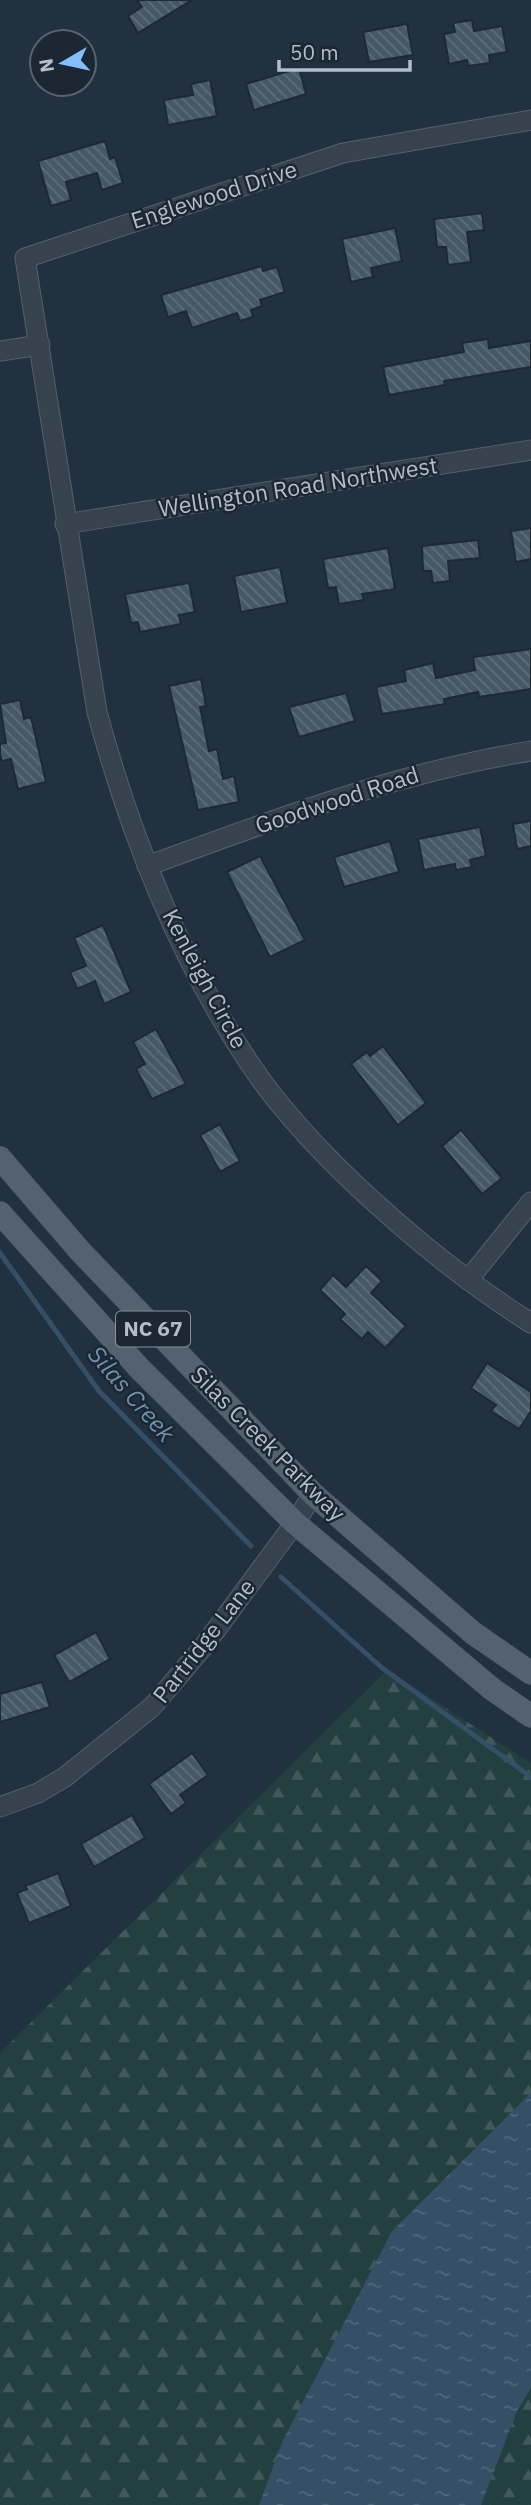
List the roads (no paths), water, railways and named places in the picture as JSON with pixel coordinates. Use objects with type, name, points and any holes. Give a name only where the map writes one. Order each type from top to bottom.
[{"type":"main road","name":"Silas Creek Parkway","points":[[0,1158],[80,1251],[313,1494],[473,1633],[531,1673]]},
{"type":"main road","name":"Silas Creek Parkway","points":[[0,1213],[139,1368],[295,1523],[492,1689],[531,1716]]},
{"type":"street","name":"Englewood Drive","points":[[40,345],[25,258],[343,153],[531,120]]},
{"type":"street","points":[[0,351],[40,345]]},
{"type":"street","name":"Kenleigh Circle","points":[[40,345],[65,524],[97,712],[111,766],[147,866],[220,1017],[274,1096],[384,1210],[468,1280],[531,1323]]},
{"type":"street","name":"Wellington Road Northwest","points":[[65,524],[531,450]]},
{"type":"street","name":"Goodwood Road","points":[[147,866],[372,786],[434,769],[531,751]]},
{"type":"street","points":[[468,1280],[531,1202]]},
{"type":"street","name":"Partridge Lane","points":[[0,1807],[38,1793],[65,1777],[152,1707],[204,1646],[295,1523],[313,1494]]},
{"type":"water","points":[[531,2093],[531,2388],[517,2411],[481,2505],[259,2505],[283,2440],[392,2231]]},
{"type":"waterway","name":"Silas Creek","points":[[0,1253],[99,1391],[251,1546]]},
{"type":"waterway","name":"Silas Creek","points":[[281,1577],[381,1667],[531,1777]]}]
